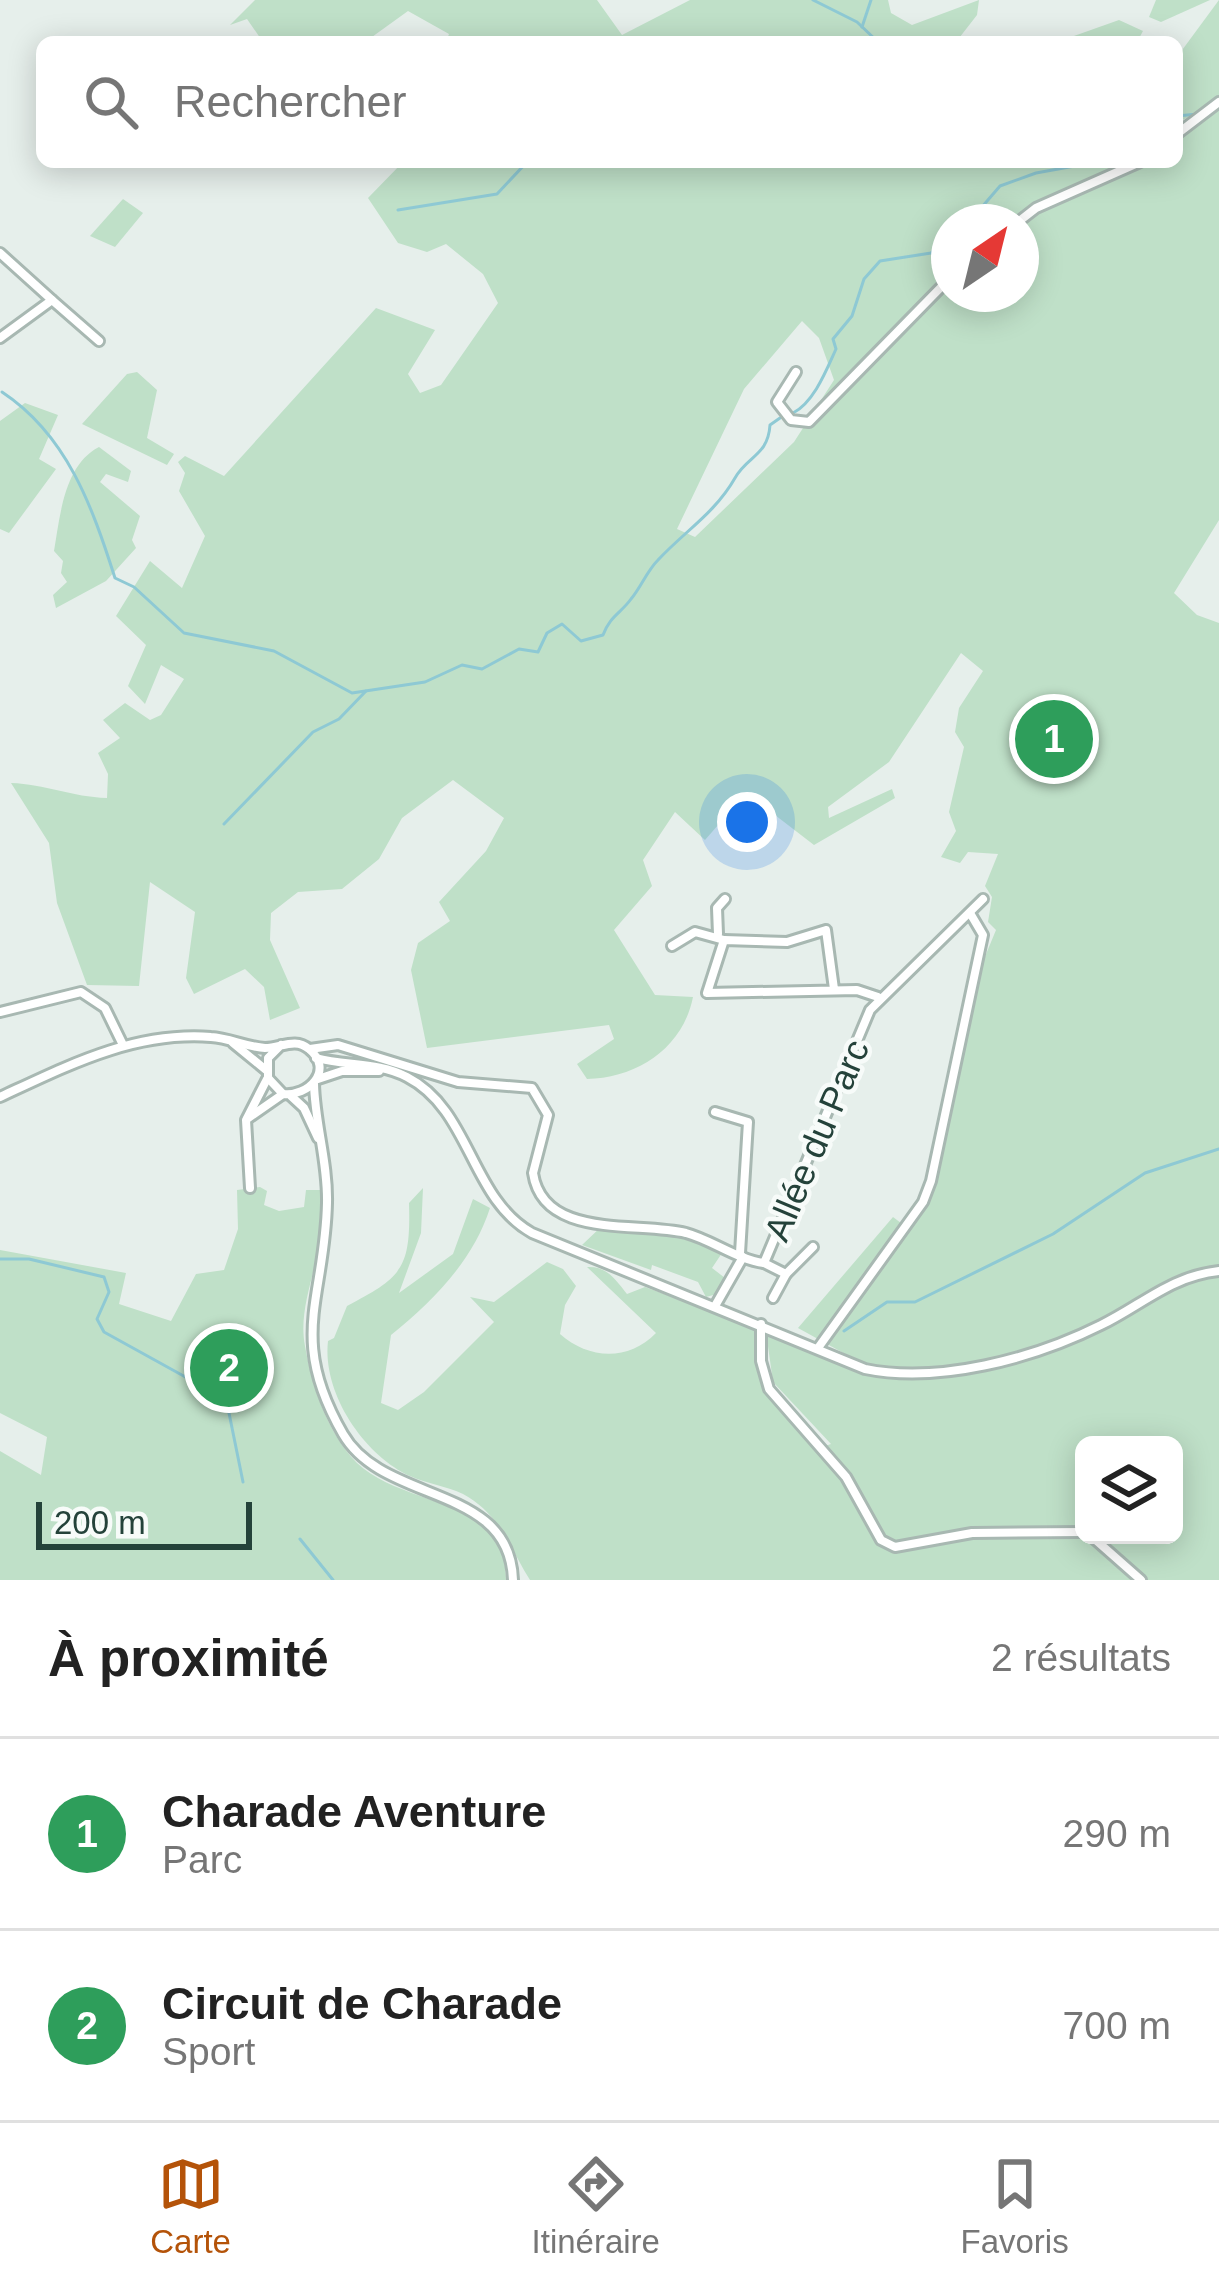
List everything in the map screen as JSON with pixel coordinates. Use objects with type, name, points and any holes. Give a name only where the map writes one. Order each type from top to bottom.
[{"type":"street","points":[[1183,129],[1219,102]]},
{"type":"street","points":[[1039,207],[1126,168]]},
{"type":"street","points":[[0,253],[99,341]]},
{"type":"street","points":[[796,372],[777,402],[791,420],[809,422],[931,297]]},
{"type":"street","points":[[0,338],[52,300]]},
{"type":"street","points":[[725,899],[717,908],[722,938],[707,993],[834,989],[878,997],[982,898]]},
{"type":"street","points":[[818,1348],[932,1181],[982,935],[970,913]]},
{"type":"street","points":[[672,946],[695,932],[787,942],[826,930],[834,989]]},
{"type":"street","points":[[0,1012],[81,992],[105,1008],[124,1045]]},
{"type":"street","name":"Allée du Parc","points":[[313,1054],[335,1045],[458,1082],[532,1088],[548,1114],[532,1173],[546,1202],[586,1225],[654,1226],[764,1263],[878,997]]},
{"type":"street","points":[[0,1097],[124,1045],[220,1038],[265,1048],[296,1043],[313,1054],[389,1070],[420,1085],[445,1110],[507,1217],[542,1238],[877,1371],[944,1375],[1078,1334],[1157,1289],[1219,1271]]},
{"type":"street","points":[[220,1038],[243,1048],[311,1120],[324,1156]]},
{"type":"street","points":[[250,1188],[246,1120],[267,1074],[268,1058],[281,1045]]},
{"type":"street","points":[[313,1054],[326,1223],[310,1330],[333,1415],[351,1447],[373,1468],[486,1520],[506,1546],[513,1580]]},
{"type":"street","points":[[246,1120],[286,1095],[342,1071],[389,1070]]},
{"type":"street","points":[[715,1112],[748,1122],[742,1256],[715,1306]]},
{"type":"street","points":[[773,1298],[813,1246]]},
{"type":"street","points":[[764,1263],[787,1274]]},
{"type":"street","points":[[760,1324],[769,1389],[846,1477],[881,1540],[896,1547],[972,1533],[1075,1534]]},
{"type":"street","points":[[1099,1544],[1141,1580]]},
{"type":"green space","points":[[255,0],[597,0],[622,35],[690,0],[888,0],[891,13],[912,25],[979,0],[977,15],[961,36],[448,36],[408,11],[373,36],[259,36],[247,19],[230,25]]},
{"type":"green space","points":[[1156,0],[1210,0],[1161,22],[1149,17]]},
{"type":"green space","points":[[1219,0],[1219,101],[1183,120],[1183,49]]},
{"type":"green space","points":[[1119,20],[1143,31],[1140,36],[1074,36]]},
{"type":"green space","points":[[1219,110],[1219,520],[1174,593],[1197,615],[1219,623],[1219,1580],[530,1580],[486,1511],[457,1491],[393,1466],[350,1420],[332,1381],[328,1341],[334,1338],[347,1306],[380,1287],[399,1268],[408,1243],[409,1203],[423,1188],[421,1233],[399,1293],[453,1254],[473,1199],[490,1208],[450,1279],[391,1335],[381,1403],[398,1410],[424,1392],[494,1322],[470,1297],[494,1302],[547,1262],[563,1269],[576,1286],[565,1305],[560,1334],[595,1352],[621,1353],[656,1333],[587,1267],[605,1271],[627,1294],[645,1287],[754,1327],[759,1365],[771,1395],[816,1449],[831,1444],[773,1382],[766,1332],[844,1364],[847,1355],[798,1328],[893,1217],[909,1229],[927,1203],[965,1005],[996,930],[988,922],[992,897],[985,886],[998,854],[968,852],[960,863],[941,857],[956,831],[949,812],[964,747],[955,732],[959,708],[983,671],[961,653],[889,762],[828,807],[829,818],[892,789],[895,798],[814,845],[758,802],[739,801],[705,840],[675,812],[643,860],[652,886],[614,930],[655,995],[693,997],[688,1015],[668,1045],[623,1073],[587,1079],[577,1064],[614,1039],[609,1025],[427,1048],[411,970],[418,943],[450,921],[439,902],[486,851],[504,818],[453,780],[402,818],[379,859],[342,889],[298,892],[271,913],[270,940],[300,1008],[270,1020],[264,987],[245,969],[194,994],[186,978],[195,912],[150,882],[139,986],[87,985],[57,903],[49,843],[11,783],[107,798],[108,774],[98,753],[120,738],[103,720],[125,703],[150,720],[161,715],[184,679],[161,665],[145,704],[128,686],[146,645],[116,616],[150,561],[182,588],[205,536],[179,491],[185,473],[178,462],[185,456],[224,476],[376,308],[435,330],[408,374],[420,393],[441,385],[498,303],[483,274],[446,244],[427,252],[398,243],[368,198],[397,168],[1183,168],[1183,128]],"holes":[[[802,321],[819,338],[834,380],[794,442],[695,537],[677,529],[744,389]]]},
{"type":"green space","points":[[123,199],[143,213],[115,247],[90,236]]},
{"type":"green space","points":[[137,372],[157,390],[147,438],[174,454],[167,465],[82,424],[127,374]]},
{"type":"green space","points":[[25,403],[58,415],[39,459],[56,469],[9,533],[0,529],[0,421]]},
{"type":"green space","points":[[99,447],[131,471],[128,482],[106,474],[100,482],[140,516],[132,540],[136,548],[106,581],[56,608],[53,595],[67,582],[61,573],[63,561],[54,551],[62,507],[78,466]]},
{"type":"green space","points":[[260,1187],[267,1191],[264,1205],[279,1211],[304,1207],[306,1190],[321,1190],[318,1247],[304,1334],[317,1393],[338,1438],[357,1463],[377,1478],[449,1507],[489,1533],[502,1553],[506,1580],[0,1580],[0,1451],[41,1475],[47,1437],[0,1413],[0,1250],[126,1273],[119,1304],[171,1321],[196,1274],[224,1270],[238,1229],[237,1190]]},
{"type":"green space","points":[[602,1226],[665,1231],[724,1250],[712,1268],[725,1278],[717,1294],[706,1297],[698,1282],[582,1245]]},
{"type":"waterway","points":[[813,0],[857,22],[872,36]]},
{"type":"waterway","points":[[862,27],[871,0]]},
{"type":"waterway","points":[[1183,115],[1198,114]]},
{"type":"waterway","points":[[398,210],[497,194],[521,168]]},
{"type":"waterway","points":[[984,204],[1000,186],[1064,168]]},
{"type":"waterway","points":[[793,413],[819,385],[836,349],[833,339],[852,316],[864,279],[880,261],[931,253]]},
{"type":"waterway","points":[[2,392],[44,429],[74,474],[115,578],[134,587],[184,633],[274,651],[352,693],[425,682],[462,665],[482,669],[519,649],[538,652],[547,633],[562,624],[581,641],[603,635],[654,564],[709,512],[761,450],[770,425],[780,418]]},
{"type":"waterway","points":[[224,824],[313,732],[339,719],[366,691]]},
{"type":"waterway","points":[[844,1331],[887,1302],[915,1302],[1053,1234],[1145,1173],[1219,1149]]},
{"type":"waterway","points":[[0,1259],[29,1259],[104,1277],[109,1292],[97,1319],[104,1332],[218,1395],[229,1413],[243,1482]]},
{"type":"waterway","points":[[300,1539],[333,1580]]},
{"type":"place","name":"Charade Aventure","points":[[1054,739]]},
{"type":"place","name":"Circuit de Charade","points":[[229,1368]]}]
